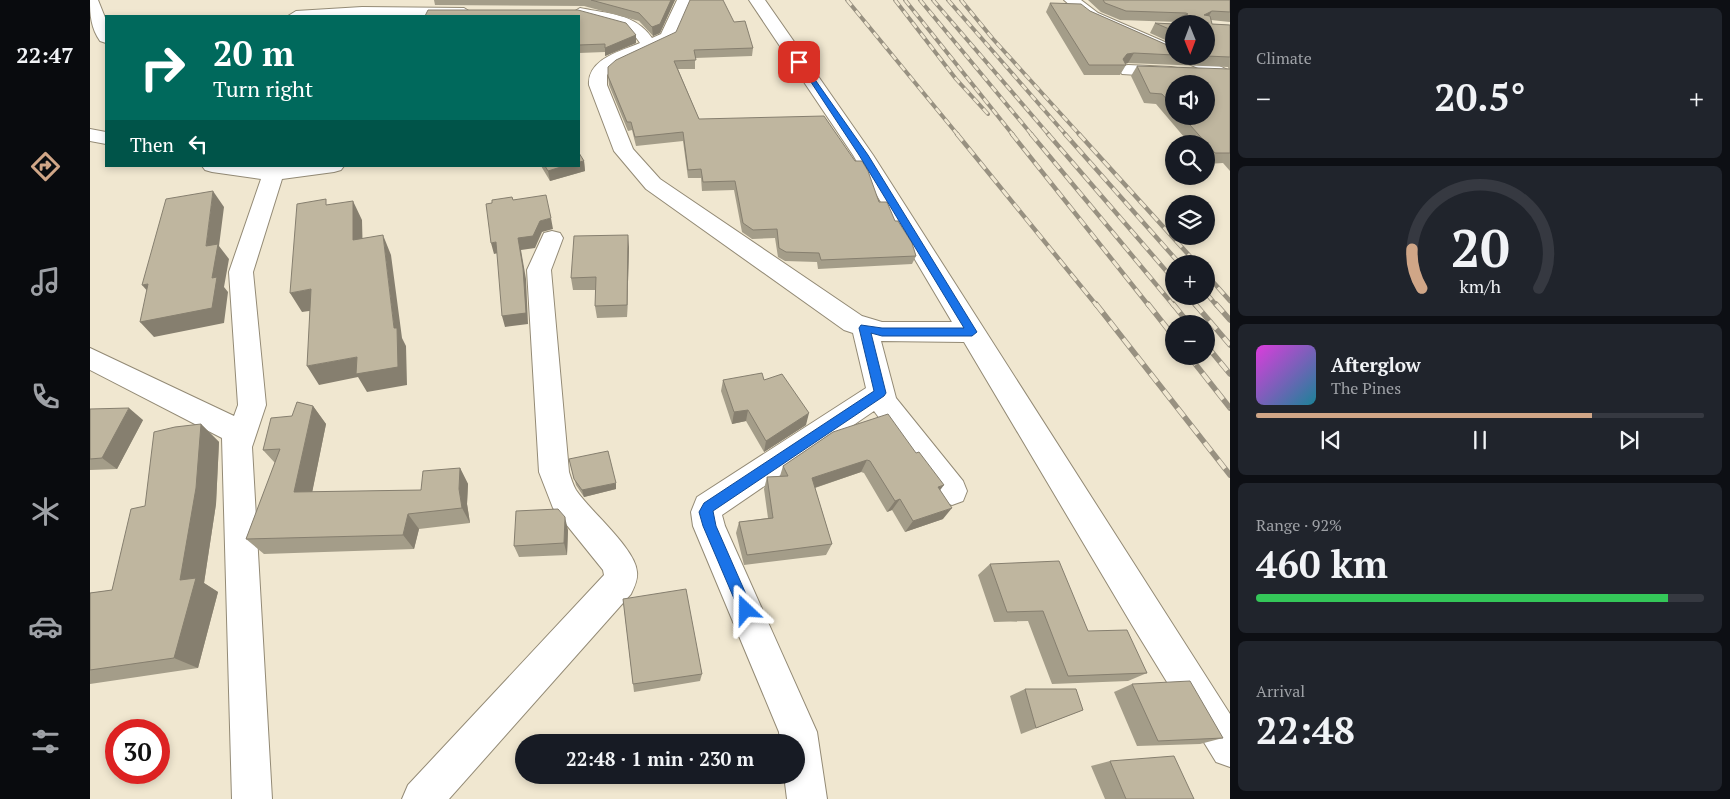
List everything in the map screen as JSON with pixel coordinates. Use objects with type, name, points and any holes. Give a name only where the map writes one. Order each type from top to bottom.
[{"type":"street","points":[[90,0],[105,35]]},
{"type":"street","points":[[685,0],[672,33],[663,40],[609,63],[601,69],[598,75],[598,85],[627,157],[662,192],[853,323],[864,328],[882,332],[972,332]]},
{"type":"street","points":[[757,0],[863,155],[1144,613],[1230,748]]},
{"type":"street","points":[[1072,0],[1085,12],[1165,48]]},
{"type":"street","points":[[312,15],[362,12],[483,13]]},
{"type":"street","points":[[561,13],[588,14],[628,23],[638,29],[650,46]]},
{"type":"street","points":[[1113,26],[1156,26]]},
{"type":"street","points":[[90,39],[105,37]]},
{"type":"street","points":[[1203,65],[1226,75]]},
{"type":"street","points":[[1128,70],[1226,75]]},
{"type":"street","points":[[90,136],[105,138]]},
{"type":"street","points":[[220,167],[273,174],[326,167]]},
{"type":"street","points":[[238,447],[252,406],[241,272],[273,174]]},
{"type":"street","points":[[422,799],[619,583],[621,571],[618,565],[564,498],[554,472],[539,270],[552,238]]},
{"type":"street","points":[[864,328],[880,393],[887,408],[952,491]]},
{"type":"street","points":[[90,358],[228,426],[235,432],[238,447],[252,799]]},
{"type":"street","points":[[807,799],[798,732],[709,526],[706,512],[708,507],[880,393]]},
{"type":"building","points":[[591,0],[671,0],[660,24],[652,27],[639,13]]},
{"type":"building","points":[[690,0],[723,0],[734,22],[745,21],[753,48],[694,50],[696,60],[674,61],[699,119],[824,116],[855,161],[862,161],[868,171],[879,202],[887,202],[895,221],[898,221],[912,243],[916,256],[821,260],[819,253],[786,252],[779,248],[777,229],[753,230],[743,223],[735,181],[703,182],[701,169],[688,170],[683,132],[635,137],[631,122],[627,122],[608,76],[608,67],[616,60],[676,32]]},
{"type":"building","points":[[1103,0],[1230,0],[1230,12],[1212,11],[1204,15],[1185,15],[1188,14],[1126,11],[1105,3]]},
{"type":"building","points":[[1050,3],[1081,4],[1090,11],[1165,44],[1165,55],[1134,53],[1127,54],[1123,59],[1126,65],[1089,65]]},
{"type":"building","points":[[428,10],[578,10],[626,23],[636,35],[605,48],[605,44],[580,45],[580,15],[426,15]]},
{"type":"building","points":[[1155,23],[1165,24],[1165,27]]},
{"type":"building","points":[[1215,24],[1230,25],[1230,57],[1215,56]]},
{"type":"building","points":[[1137,66],[1230,69],[1230,153],[1215,153],[1215,135],[1199,135],[1190,125],[1215,125],[1215,75],[1165,75],[1165,97],[1162,94],[1150,93]]},
{"type":"building","points":[[546,167],[561,167],[548,171]]},
{"type":"building","points":[[213,191],[206,246],[218,244],[212,278],[217,277],[212,308],[140,322],[148,284],[142,285],[166,199]]},
{"type":"building","points":[[546,195],[551,218],[540,221],[533,236],[518,238],[523,268],[526,313],[502,316],[496,242],[491,243],[486,204],[492,203],[492,200],[512,197],[513,200]]},
{"type":"building","points":[[326,199],[326,205],[353,201],[353,240],[383,235],[394,328],[397,328],[398,367],[356,374],[357,357],[307,366],[311,289],[290,293],[297,204]]},
{"type":"building","points":[[628,235],[627,305],[595,306],[596,277],[571,278],[574,236]]},
{"type":"building","points":[[762,373],[764,380],[782,374],[809,413],[766,441],[748,410],[734,412],[723,380]]},
{"type":"building","points":[[297,402],[313,406],[294,492],[421,490],[423,471],[460,468],[459,489],[462,508],[408,514],[403,535],[246,539],[280,449],[263,450],[271,418],[292,416]]},
{"type":"building","points":[[129,408],[102,458],[90,459],[90,409]]},
{"type":"building","points":[[888,414],[916,453],[919,452],[944,485],[938,487],[952,508],[913,521],[900,499],[895,501],[870,461],[867,460],[812,478],[832,544],[747,555],[739,522],[773,518],[767,477],[788,476],[783,466],[833,432]]},
{"type":"building","points":[[201,424],[196,488],[180,580],[196,578],[174,658],[90,670],[90,593],[112,590],[131,509],[145,506],[154,432]]},
{"type":"building","points":[[608,451],[616,483],[582,490],[574,479],[569,459]]},
{"type":"building","points":[[558,509],[565,517],[564,543],[514,546],[516,511]]},
{"type":"building","points":[[1059,561],[1088,631],[1127,630],[1147,673],[1068,676],[1043,611],[1007,612],[990,564]]},
{"type":"building","points":[[686,589],[702,674],[633,684],[623,599]]},
{"type":"building","points":[[1190,681],[1223,738],[1158,741],[1132,684]]},
{"type":"building","points":[[1025,689],[1076,689],[1083,710],[1036,728]]},
{"type":"building","points":[[1174,756],[1194,799],[1126,799],[1110,761]]},
{"type":"railway","points":[[847,0],[958,135]]},
{"type":"railway","points":[[895,0],[956,79],[988,114]]},
{"type":"railway","points":[[905,0],[1013,135]]},
{"type":"railway","points":[[920,0],[1032,135]]},
{"type":"railway","points":[[933,0],[1049,135]]},
{"type":"railway","points":[[948,0],[1066,135]]},
{"type":"railway","points":[[961,0],[993,39],[1080,135]]},
{"type":"railway","points":[[957,134],[1097,306]]},
{"type":"railway","points":[[1012,134],[1149,306]]},
{"type":"railway","points":[[1031,134],[1174,306]]},
{"type":"railway","points":[[1048,134],[1165,270]]},
{"type":"railway","points":[[1065,134],[1172,255]]},
{"type":"railway","points":[[1079,134],[1189,255]]},
{"type":"railway","points":[[1215,284],[1230,301]]},
{"type":"railway","points":[[1096,304],[1230,475]]},
{"type":"railway","points":[[1148,304],[1165,326]]},
{"type":"railway","points":[[1216,304],[1230,320]]},
{"type":"railway","points":[[1174,305],[1182,315]]},
{"type":"railway","points":[[1196,305],[1230,345]]},
{"type":"railway","points":[[1215,356],[1230,374]]},
{"type":"railway","points":[[1196,365],[1230,408]]},
{"type":"route","points":[[746,610],[706,518],[708,507],[880,393],[864,328],[896,333],[972,332],[863,155],[799,62]]}]
